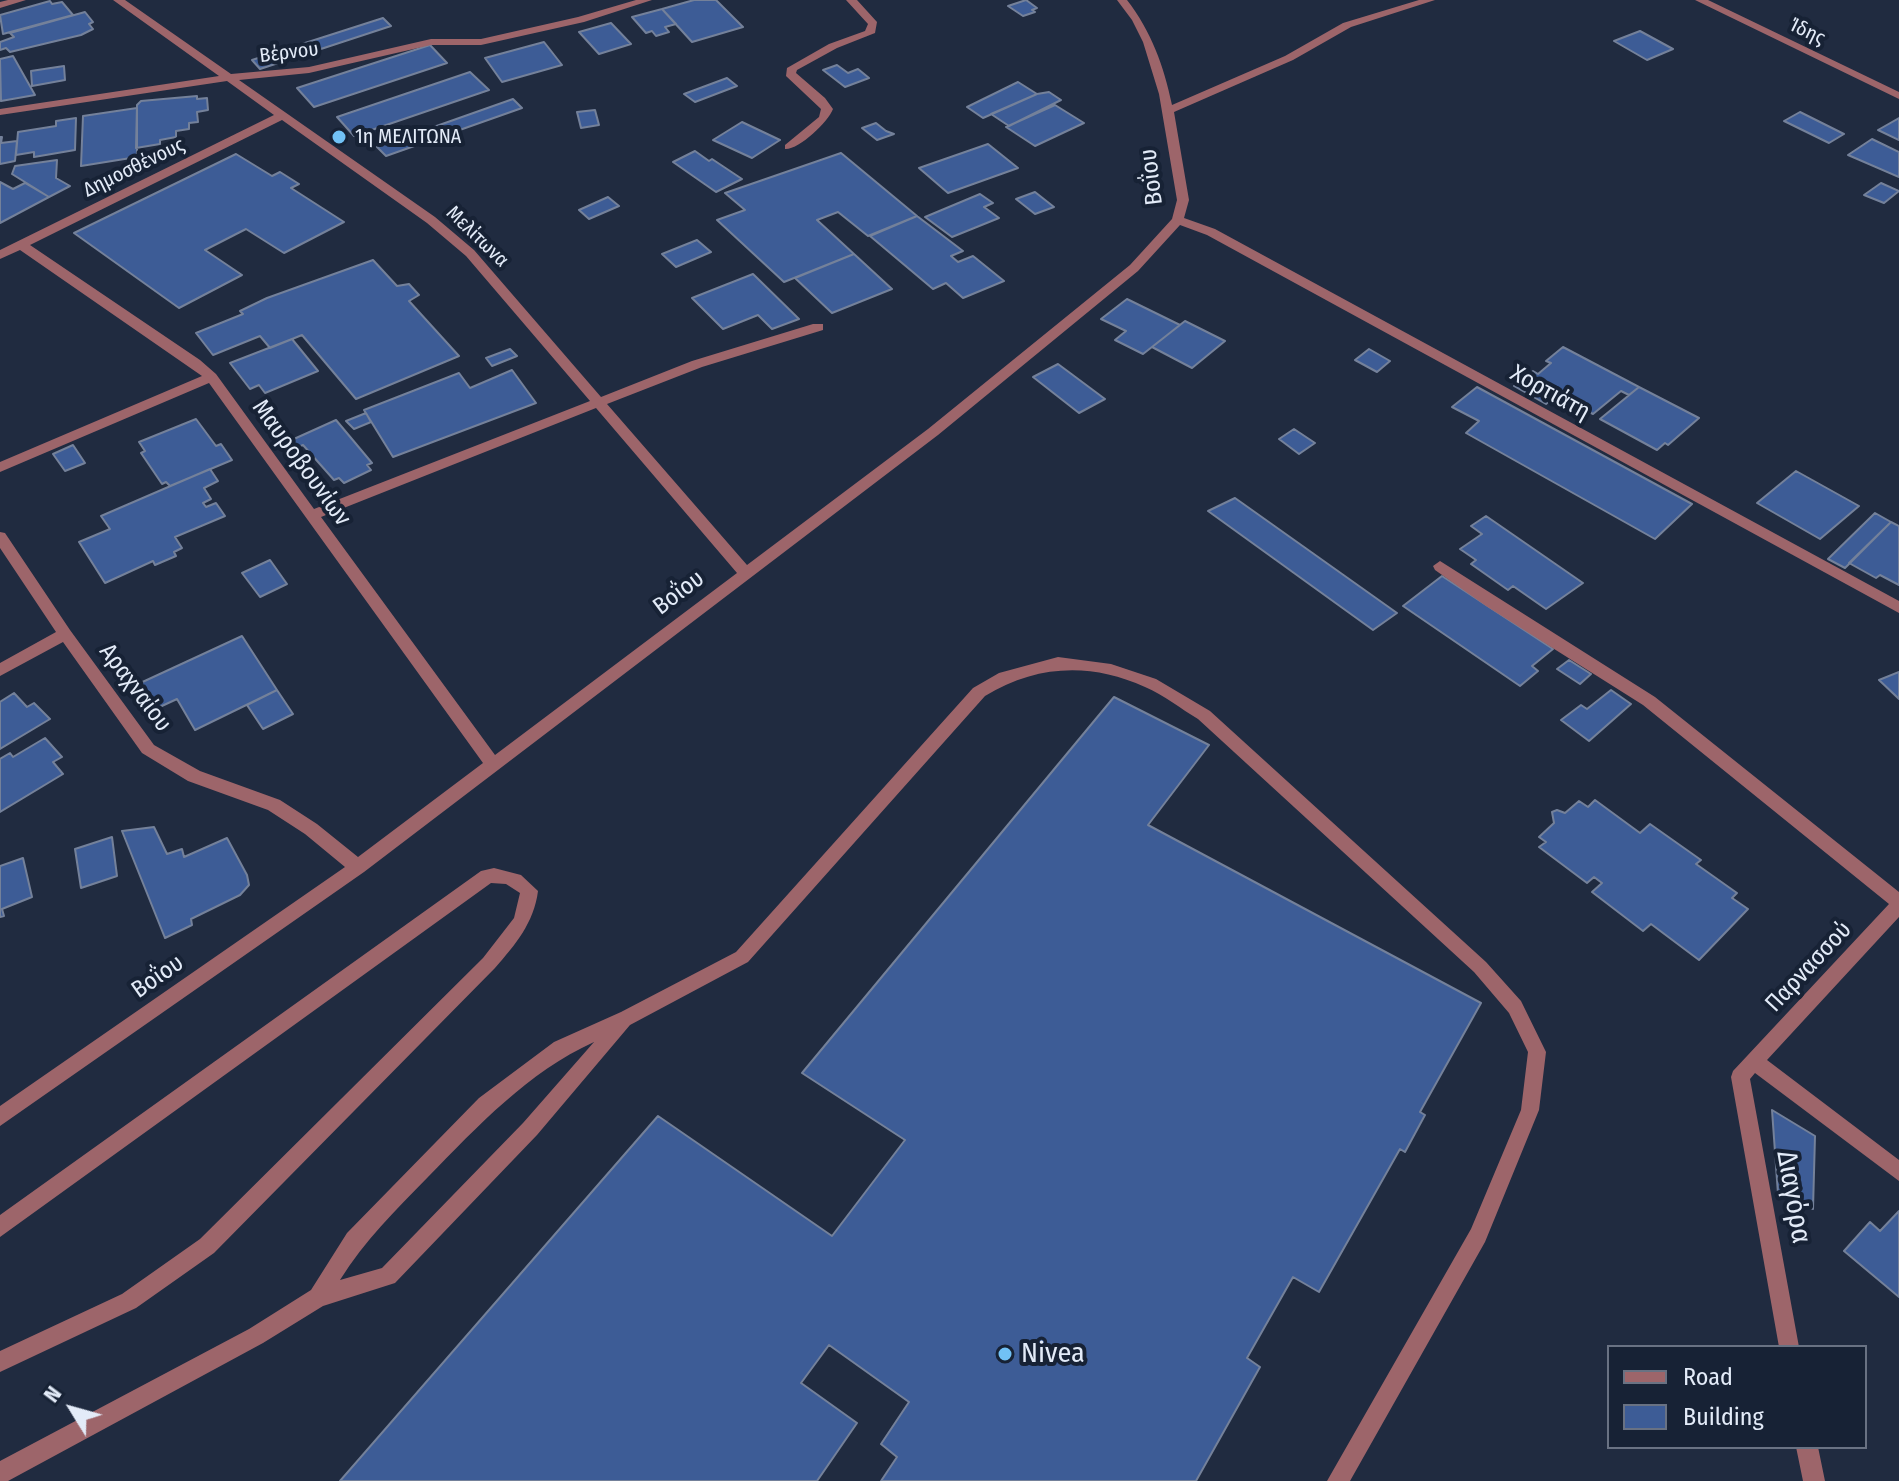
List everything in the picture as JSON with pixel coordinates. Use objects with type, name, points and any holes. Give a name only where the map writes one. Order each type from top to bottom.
[{"type":"street","points":[[0,5],[21,0]]},
{"type":"street","name":"Μελίτωνα","points":[[118,0],[431,220],[470,253],[745,573]]},
{"type":"street","name":"Βέρνου","points":[[0,112],[228,78],[309,70],[412,45],[481,42],[580,20],[647,0]]},
{"type":"street","points":[[789,147],[824,118],[827,109],[821,100],[790,74],[792,68],[833,46],[870,33],[873,24],[851,0]]},
{"type":"street","name":"Βοΐου","points":[[0,1117],[358,867],[975,399],[1134,268],[1178,220],[1183,200],[1151,44],[1122,0]]},
{"type":"street","points":[[1167,111],[1289,58],[1347,25],[1430,0]]},
{"type":"street","name":"Ίδης","points":[[1700,0],[1899,96]]},
{"type":"street","name":"Δημοσθένους","points":[[0,255],[283,115]]},
{"type":"street","name":"Χορτιάτη","points":[[1178,220],[1211,232],[1899,608]]},
{"type":"street","name":"Μαυροβουνίων","points":[[20,244],[211,377],[492,763]]},
{"type":"street","points":[[312,515],[697,364],[818,327]]},
{"type":"street","points":[[0,467],[211,377]]},
{"type":"street","name":"Αραχναίου","points":[[0,537],[148,749],[194,776],[274,805],[311,829],[358,867]]},
{"type":"street","points":[[1440,566],[1491,602],[1649,701],[1899,903]]},
{"type":"street","points":[[0,670],[65,634]]},
{"type":"street","points":[[318,1297],[354,1240],[486,1104],[561,1048],[627,1018],[742,957],[979,692],[1004,677],[1058,663],[1111,670],[1151,683],[1204,715],[1480,967],[1515,1007],[1537,1052],[1530,1110],[1478,1235],[1338,1481]]},
{"type":"street","points":[[0,1227],[487,876],[504,874],[516,879],[529,891],[528,908],[513,935],[489,963],[207,1246],[129,1301],[0,1362]]},
{"type":"street","name":"Παρνασσού","points":[[1755,1062],[1899,903]]},
{"type":"street","points":[[0,1473],[256,1336],[318,1297],[388,1276],[530,1129],[627,1018]]},
{"type":"street","points":[[1755,1062],[1899,1172]]},
{"type":"street","name":"Διαγόρα","points":[[1755,1062],[1740,1077],[1789,1345]]},
{"type":"street","points":[[1807,1449],[1814,1481]]},
{"type":"building","points":[[694,0],[716,0],[743,27],[692,42],[662,9]]},
{"type":"building","points":[[1026,0],[1037,8],[1032,10],[1035,12],[1023,16],[1008,6]]},
{"type":"building","points":[[50,1],[52,4],[62,2],[73,15],[3,34],[0,15]]},
{"type":"building","points":[[662,9],[676,24],[665,27],[669,32],[656,36],[652,31],[646,33],[632,17]]},
{"type":"building","points":[[85,12],[93,22],[89,24],[93,29],[81,35],[10,52],[6,48],[0,50],[0,42],[14,37],[10,33]]},
{"type":"building","points":[[383,18],[391,26],[260,69],[252,60]]},
{"type":"building","points":[[611,23],[631,44],[599,54],[579,32]]},
{"type":"building","points":[[1640,31],[1673,49],[1647,60],[1614,41]]},
{"type":"building","points":[[544,42],[562,65],[502,82],[485,58]]},
{"type":"building","points":[[430,45],[447,63],[314,107],[297,88]]},
{"type":"building","points":[[13,56],[35,95],[1,101],[0,59]]},
{"type":"building","points":[[837,65],[848,73],[858,69],[869,78],[845,87],[823,70]]},
{"type":"building","points":[[64,66],[65,80],[32,86],[31,71]]},
{"type":"building","points":[[470,72],[489,90],[354,136],[337,117]]},
{"type":"building","points":[[727,78],[737,86],[695,102],[684,94]]},
{"type":"building","points":[[1018,82],[1037,94],[983,118],[967,107]]},
{"type":"building","points":[[1049,92],[1061,100],[1009,126],[991,114],[1037,94]]},
{"type":"building","points":[[197,96],[197,99],[207,98],[208,110],[197,112],[198,122],[189,123],[189,129],[176,131],[176,137],[160,140],[160,144],[136,148],[137,105],[141,101]]},
{"type":"building","points":[[513,99],[522,108],[386,156],[377,147]]},
{"type":"building","points":[[1055,105],[1084,123],[1035,146],[1006,127]]},
{"type":"building","points":[[137,108],[137,157],[81,166],[83,116]]},
{"type":"building","points":[[595,110],[599,125],[581,128],[577,112]]},
{"type":"building","points":[[1800,112],[1844,134],[1829,143],[1784,121]]},
{"type":"building","points":[[76,118],[75,150],[34,157],[34,152],[16,155],[18,132],[56,126],[56,121]]},
{"type":"building","points":[[1899,118],[1899,140],[1878,130]]},
{"type":"building","points":[[742,122],[780,140],[752,158],[713,140]]},
{"type":"building","points":[[876,123],[894,134],[877,140],[862,128]]},
{"type":"building","points":[[0,137],[1,143],[17,141],[15,161],[0,164]]},
{"type":"building","points":[[1872,139],[1899,152],[1899,177],[1848,155]]},
{"type":"building","points":[[988,144],[1018,168],[948,193],[919,168]]},
{"type":"building","points":[[695,151],[742,179],[716,192],[673,162]]},
{"type":"building","points":[[841,153],[917,216],[868,236],[838,212],[817,220],[854,254],[784,282],[717,220],[745,210],[725,193]]},
{"type":"building","points":[[236,154],[272,176],[280,172],[299,184],[291,188],[344,222],[284,253],[246,229],[205,250],[242,275],[179,308],[74,233]]},
{"type":"building","points":[[57,160],[56,178],[70,186],[49,197],[12,174],[15,166]]},
{"type":"building","points":[[0,182],[13,189],[25,183],[49,197],[0,223]]},
{"type":"building","points":[[1881,183],[1899,191],[1884,203],[1864,195]]},
{"type":"building","points":[[1035,192],[1054,207],[1035,214],[1016,199]]},
{"type":"building","points":[[980,194],[993,203],[984,207],[999,218],[952,237],[925,217]]},
{"type":"building","points":[[608,197],[619,206],[589,219],[579,210]]},
{"type":"building","points":[[917,216],[963,251],[951,256],[958,262],[973,256],[1004,281],[963,298],[946,283],[933,289],[870,236]]},
{"type":"building","points":[[697,240],[711,252],[676,267],[662,254]]},
{"type":"building","points":[[854,254],[892,289],[832,313],[795,278]]},
{"type":"building","points":[[373,260],[397,286],[409,284],[419,295],[409,301],[459,356],[356,399],[302,335],[270,348],[260,336],[213,355],[196,333],[243,314],[240,311],[267,298]]},
{"type":"building","points":[[753,274],[799,319],[772,329],[758,315],[723,329],[692,298]]},
{"type":"building","points":[[1127,299],[1180,325],[1143,354],[1115,340],[1126,331],[1101,319]]},
{"type":"building","points":[[1185,321],[1225,341],[1192,368],[1152,347]]},
{"type":"building","points":[[292,339],[318,371],[265,393],[259,385],[250,389],[230,363]]},
{"type":"building","points":[[1563,347],[1639,387],[1629,395],[1621,391],[1593,414],[1556,395],[1546,404],[1514,386],[1533,371],[1538,374],[1551,363],[1546,361]]},
{"type":"building","points":[[510,349],[517,356],[492,366],[486,358]]},
{"type":"building","points":[[1369,349],[1390,361],[1377,372],[1355,360]]},
{"type":"building","points":[[1058,364],[1105,399],[1079,413],[1033,377]]},
{"type":"building","points":[[512,370],[536,403],[393,457],[364,410],[459,373],[470,388]]},
{"type":"building","points":[[1477,387],[1692,504],[1655,539],[1466,433],[1479,421],[1452,407]]},
{"type":"building","points":[[1639,387],[1699,418],[1668,445],[1665,443],[1657,450],[1600,419]]},
{"type":"building","points":[[366,413],[371,422],[354,429],[346,421]]},
{"type":"building","points":[[196,419],[216,446],[221,444],[232,460],[170,486],[166,482],[162,484],[141,453],[145,451],[139,442]]},
{"type":"building","points":[[336,420],[372,463],[367,465],[371,470],[344,483],[339,478],[334,480],[303,445],[292,450],[285,443]]},
{"type":"building","points":[[1294,429],[1315,443],[1299,454],[1279,439]]},
{"type":"building","points":[[73,445],[85,463],[65,471],[53,454]]},
{"type":"building","points":[[210,469],[218,481],[204,488],[211,499],[203,503],[206,507],[216,503],[225,516],[175,537],[182,548],[174,552],[176,556],[155,565],[153,561],[105,583],[79,542],[110,529],[101,516]]},
{"type":"building","points":[[1796,471],[1859,506],[1820,539],[1757,503]]},
{"type":"building","points":[[1235,498],[1397,613],[1373,630],[1208,511]]},
{"type":"building","points":[[1875,513],[1891,522],[1845,568],[1828,559]]},
{"type":"building","points":[[1486,516],[1583,583],[1546,609],[1513,586],[1508,590],[1471,564],[1476,560],[1460,549],[1482,534],[1471,526]]},
{"type":"building","points":[[1891,522],[1899,526],[1899,585],[1880,575],[1876,578],[1849,563]]},
{"type":"building","points":[[270,560],[287,584],[260,597],[242,573]]},
{"type":"building","points":[[1442,576],[1553,649],[1532,666],[1538,671],[1520,686],[1403,606]]},
{"type":"building","points":[[242,636],[277,690],[195,730],[177,699],[151,711],[136,685]]},
{"type":"building","points":[[1569,660],[1591,674],[1580,684],[1557,669]]},
{"type":"building","points":[[1899,672],[1899,699],[1879,680]]},
{"type":"building","points":[[277,690],[293,714],[263,729],[247,705]]},
{"type":"building","points":[[1611,690],[1631,704],[1589,741],[1561,720],[1581,705],[1587,709]]},
{"type":"building","points":[[14,693],[27,707],[34,703],[50,719],[0,749],[0,702]]},
{"type":"building","points":[[1114,697],[1209,745],[1148,825],[1481,1003],[1420,1112],[1425,1115],[1405,1152],[1400,1149],[1319,1292],[1293,1277],[1247,1358],[1260,1367],[1196,1481],[881,1481],[897,1457],[881,1444],[909,1402],[829,1345],[801,1383],[857,1423],[817,1481],[340,1481],[658,1116],[832,1236],[905,1140],[802,1073]]},
{"type":"building","points":[[45,738],[62,757],[53,762],[63,774],[0,812],[0,759],[10,753],[13,757]]},
{"type":"building","points":[[1595,800],[1640,833],[1650,824],[1701,860],[1696,864],[1737,893],[1732,898],[1748,909],[1699,960],[1651,924],[1643,931],[1592,892],[1602,883],[1594,877],[1587,883],[1539,847],[1546,842],[1539,837],[1554,823],[1552,812],[1565,813],[1579,801],[1588,807]]},
{"type":"building","points":[[154,827],[167,854],[182,849],[184,857],[227,838],[247,875],[249,885],[240,895],[191,919],[192,925],[165,938],[122,831]]},
{"type":"building","points":[[112,837],[117,876],[81,888],[75,849]]},
{"type":"building","points":[[23,858],[32,897],[2,909],[4,916],[0,917],[0,866]]},
{"type":"building","points":[[1772,1110],[1815,1136],[1813,1209],[1778,1194]]},
{"type":"building","points":[[1899,1211],[1899,1297],[1844,1251],[1870,1222],[1880,1231]]},
{"type":"place","name":"1η ΜΕΛΙΤΩΝΑ","points":[[339,137]]},
{"type":"place","name":"Nivea","points":[[1005,1354]]}]
